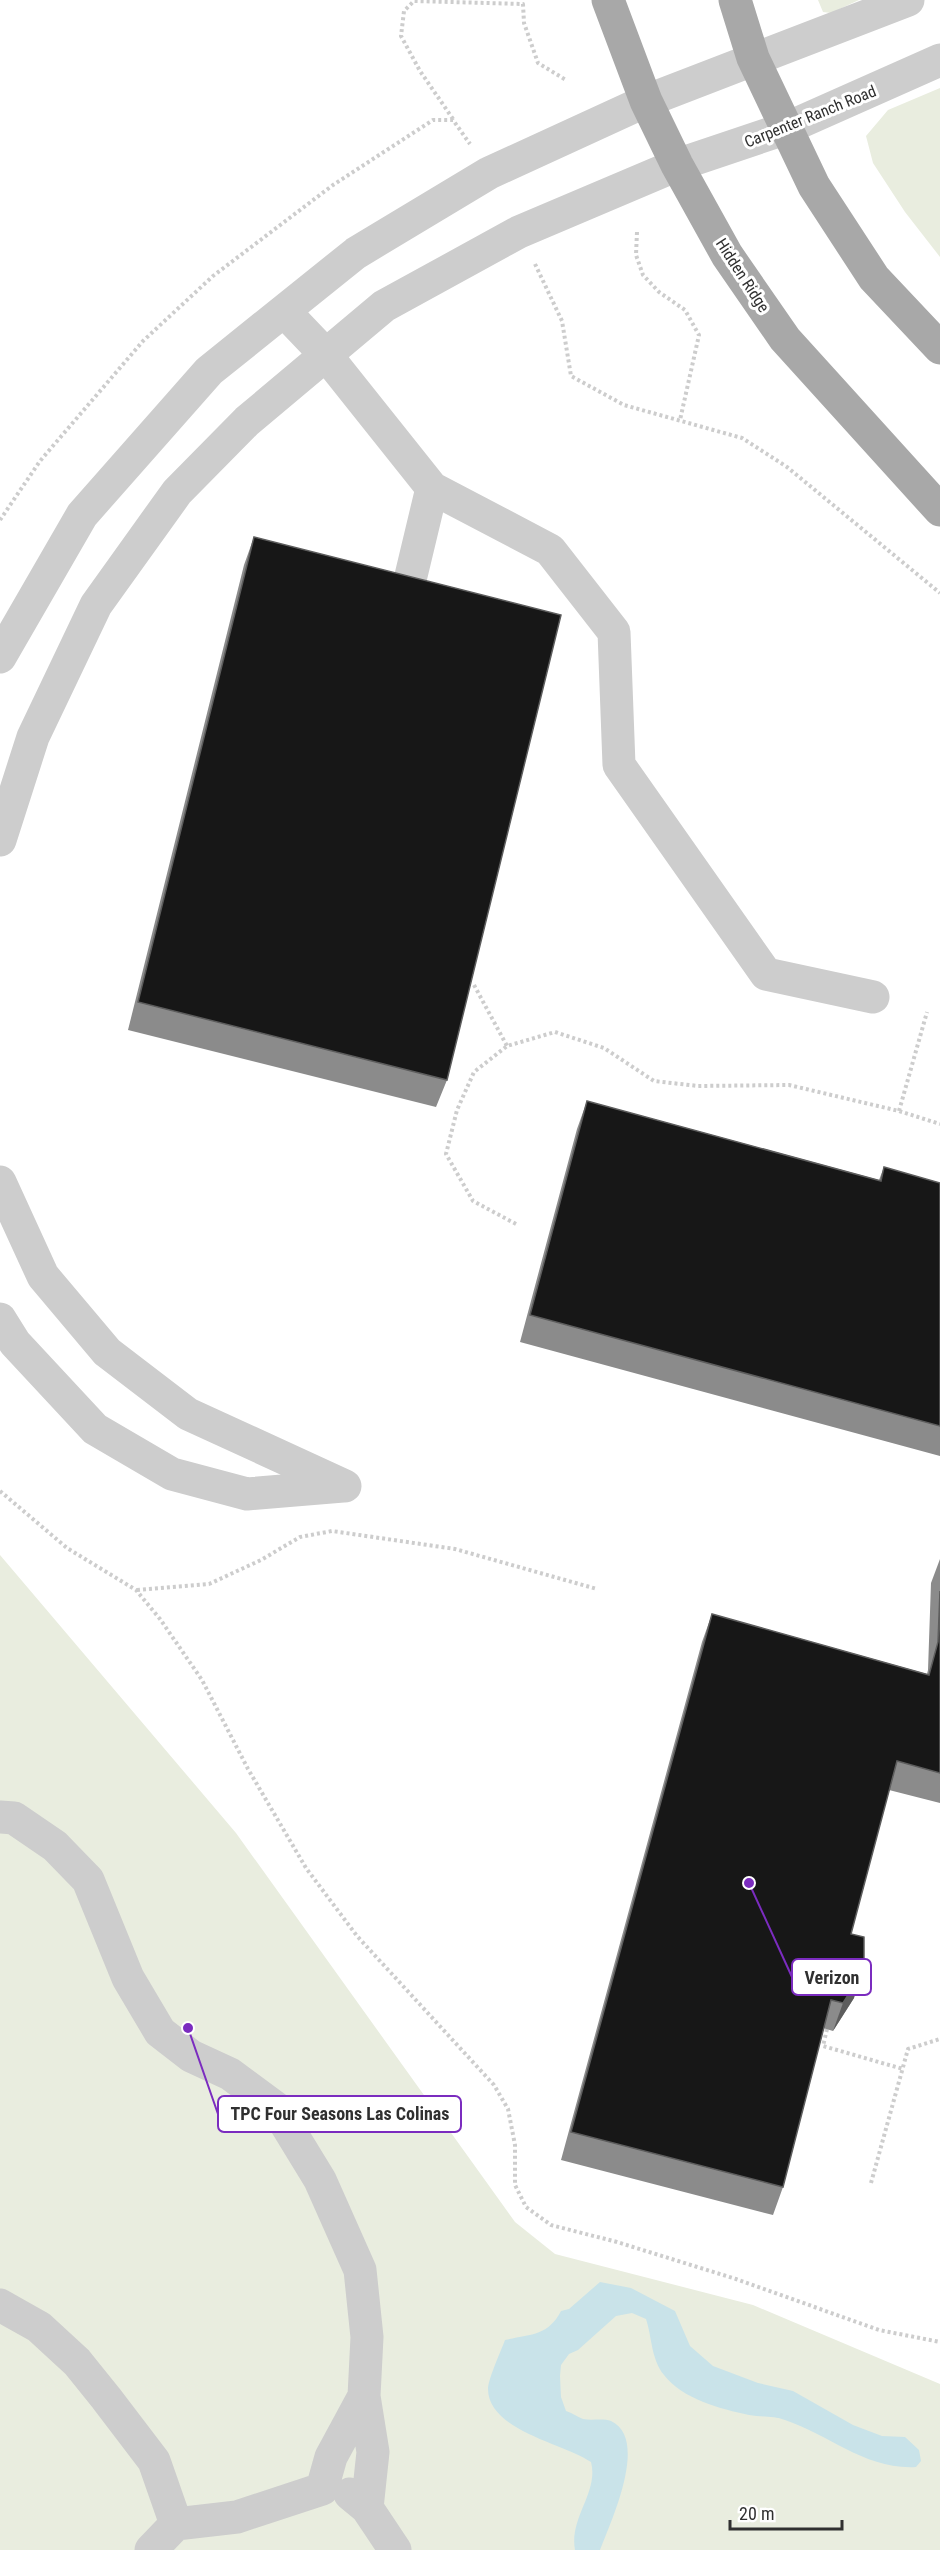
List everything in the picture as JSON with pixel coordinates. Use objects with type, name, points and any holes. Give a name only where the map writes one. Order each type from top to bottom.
[{"type":"main road","name":"Hidden Ridge","points":[[608,0],[646,101],[676,165],[727,255],[785,339],[940,510]]},
{"type":"main road","points":[[735,0],[753,58],[814,186],[874,278],[940,348]]},
{"type":"lane","points":[[0,657],[82,515],[209,371],[356,253],[489,172],[646,101],[908,0]]},
{"type":"lane","name":"Carpenter Ranch Road","points":[[0,840],[33,737],[96,605],[177,492],[247,421],[384,306],[519,232],[676,165],[786,128],[940,60]]},
{"type":"lane","points":[[284,311],[326,355],[432,488],[550,550],[614,632],[619,765],[766,974],[873,997]]},
{"type":"lane","points":[[404,605],[432,488]]},
{"type":"lane","points":[[0,1182],[43,1276],[107,1352],[188,1414],[345,1486],[247,1494],[172,1474],[95,1429],[15,1343],[0,1318]]},
{"type":"lane","points":[[0,1817],[14,1818],[56,1846],[88,1880],[128,1978],[160,2032],[191,2056],[230,2074],[276,2108],[320,2180],[360,2270],[367,2337],[364,2396],[373,2452],[367,2508]]},
{"type":"lane","points":[[0,2305],[39,2327],[77,2362],[106,2398],[154,2460],[176,2524]]},
{"type":"lane","points":[[322,2489],[331,2457],[364,2396]]},
{"type":"lane","points":[[151,2550],[176,2524],[237,2517],[322,2489],[349,2492],[367,2508],[395,2550]]},
{"type":"path","points":[[489,172],[420,71],[401,36],[404,11],[414,1],[523,3],[524,23],[538,63],[566,80]]},
{"type":"path","points":[[0,520],[40,461],[143,341],[213,276],[333,185],[433,120],[453,120]]},
{"type":"path","points":[[519,232],[562,321],[571,376],[624,405],[742,438],[787,467],[940,593]]},
{"type":"path","points":[[637,232],[636,255],[643,275],[658,292],[685,310],[699,335],[680,420]]},
{"type":"path","points":[[474,985],[507,1046]]},
{"type":"path","points":[[899,1111],[927,1012]]},
{"type":"path","points":[[516,1224],[473,1201],[446,1154],[457,1110],[474,1072],[507,1046],[555,1032],[604,1048],[654,1081],[698,1086],[789,1085],[899,1111],[940,1124]]},
{"type":"path","points":[[0,1491],[67,1548],[136,1590],[160,1619],[202,1680],[248,1769],[306,1869],[357,1936],[494,2085],[508,2109],[515,2145],[515,2185],[526,2207],[551,2225],[617,2242],[736,2279],[879,2330],[940,2342]]},
{"type":"path","points":[[136,1590],[209,1584],[261,1560],[300,1537],[332,1531],[455,1549],[597,1589]]},
{"type":"path","points":[[827,2029],[823,2046],[903,2069]]},
{"type":"path","points":[[871,2183],[908,2049],[940,2039]]},
{"type":"shaded area","points":[[818,0],[859,0],[831,13],[823,12]]},
{"type":"shaded area","points":[[940,88],[940,257],[905,212],[873,163],[866,136],[888,110]]},
{"type":"shaded area","points":[[0,1555],[236,1833],[515,2222],[555,2254],[753,2305],[940,2384],[940,2550],[0,2550]]},
{"type":"water","points":[[600,2282],[631,2288],[675,2311],[690,2346],[713,2366],[758,2383],[793,2391],[853,2425],[882,2436],[905,2437],[919,2450],[921,2461],[916,2467],[881,2463],[785,2420],[738,2413],[691,2397],[672,2383],[660,2369],[654,2355],[646,2319],[632,2313],[616,2316],[578,2350],[569,2354],[561,2365],[561,2397],[566,2411],[583,2419],[611,2421],[622,2431],[627,2445],[624,2482],[600,2550],[575,2550],[576,2527],[591,2484],[591,2462],[513,2425],[500,2415],[491,2402],[488,2388],[505,2340],[544,2330],[561,2311],[569,2309]]},
{"type":"building","points":[[254,537],[561,615],[447,1080],[138,1002]]},
{"type":"building","points":[[587,1101],[881,1181],[884,1167],[940,1183],[940,1426],[530,1315]]},
{"type":"building","points":[[940,1591],[940,1773],[897,1761],[851,1934],[864,1937],[864,1970],[843,2003],[831,2000],[783,2187],[571,2132],[712,1614],[929,1675],[938,1642]]},
{"type":"place","name":"Verizon","points":[[749,1883]]},
{"type":"place","name":"TPC Four Seasons Las Colinas","points":[[188,2028]]}]
